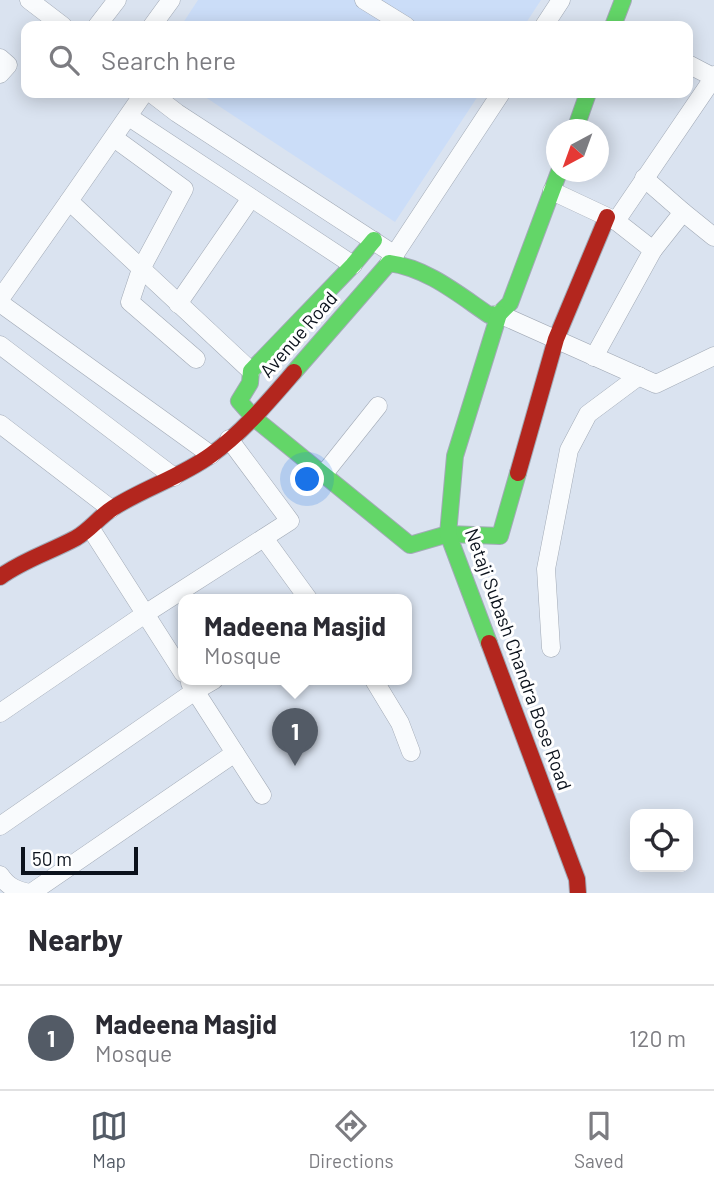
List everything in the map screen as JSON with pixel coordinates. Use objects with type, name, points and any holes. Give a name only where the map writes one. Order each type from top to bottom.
[{"type":"main road","points":[[602,0],[609,3],[622,0]]},
{"type":"main road","points":[[616,21],[622,0]]},
{"type":"main road","points":[[579,119],[586,98]]},
{"type":"main road","points":[[392,259],[415,268],[489,315],[499,314],[510,303],[555,182]]},
{"type":"main road","points":[[374,240],[251,371],[250,383],[239,401],[254,418],[410,545],[448,534],[500,536],[556,339],[611,219]]},
{"type":"main road","name":"Avenue Road","points":[[0,576],[91,529],[111,509],[211,455],[254,418],[392,259]]},
{"type":"main road","name":"Netaji Subash Chandra Bose Road","points":[[499,314],[455,456],[448,534],[577,879],[578,893]]},
{"type":"street","points":[[29,0],[56,21]]},
{"type":"street","points":[[156,21],[171,0]]},
{"type":"street","points":[[364,0],[398,21]]},
{"type":"street","points":[[547,21],[561,0]]},
{"type":"street","points":[[100,21],[110,2]]},
{"type":"street","points":[[0,58],[8,65],[0,74]]},
{"type":"street","points":[[611,219],[645,178],[714,76],[693,66]]},
{"type":"street","points":[[141,98],[0,301],[211,455]]},
{"type":"street","points":[[157,98],[374,240],[392,259],[497,98]]},
{"type":"street","points":[[129,117],[353,265]]},
{"type":"street","points":[[114,138],[184,189],[141,270],[130,302],[197,359]]},
{"type":"street","points":[[645,178],[683,212],[712,231]]},
{"type":"street","points":[[552,191],[611,219],[653,250]]},
{"type":"street","points":[[178,304],[251,198]]},
{"type":"street","points":[[69,201],[251,371]]},
{"type":"street","points":[[594,357],[653,250],[683,212]]},
{"type":"street","points":[[499,314],[656,384],[714,356]]},
{"type":"street","points":[[0,345],[174,477]]},
{"type":"street","points":[[551,648],[546,569],[569,450],[588,414],[639,376]]},
{"type":"street","points":[[323,475],[378,406]]},
{"type":"street","points":[[0,424],[111,509]]},
{"type":"street","points":[[0,713],[145,614],[290,521],[229,439]]},
{"type":"street","points":[[91,529],[178,665]]},
{"type":"street","points":[[264,538],[305,594]]},
{"type":"street","points":[[0,826],[191,685],[262,795]]},
{"type":"street","points":[[377,685],[400,723],[411,752]]},
{"type":"street","points":[[0,875],[18,891],[31,892],[235,753]]},
{"type":"shaded area","points":[[198,0],[541,0],[527,21],[184,21]]},
{"type":"shaded area","points":[[207,98],[477,98],[395,222]]},
{"type":"traffic: fast","points":[[615,21],[623,0]]},
{"type":"traffic: fast","points":[[579,119],[586,98]]},
{"type":"traffic: fast","points":[[294,372],[389,263],[429,276],[489,315],[499,314],[510,303],[555,182]]},
{"type":"traffic: fast","points":[[374,240],[251,371],[250,383],[239,401],[254,418],[410,545],[448,534],[500,536],[518,473]]},
{"type":"traffic: fast","points":[[489,643],[448,534],[455,456],[499,314]]},
{"type":"traffic: jam","points":[[518,473],[556,339],[607,217]]},
{"type":"traffic: jam","points":[[0,577],[76,538],[113,508],[211,455],[244,427],[294,372]]},
{"type":"traffic: jam","points":[[489,643],[577,879],[578,893]]},
{"type":"place","name":"Madeena Masjid","points":[[295,766]]}]
